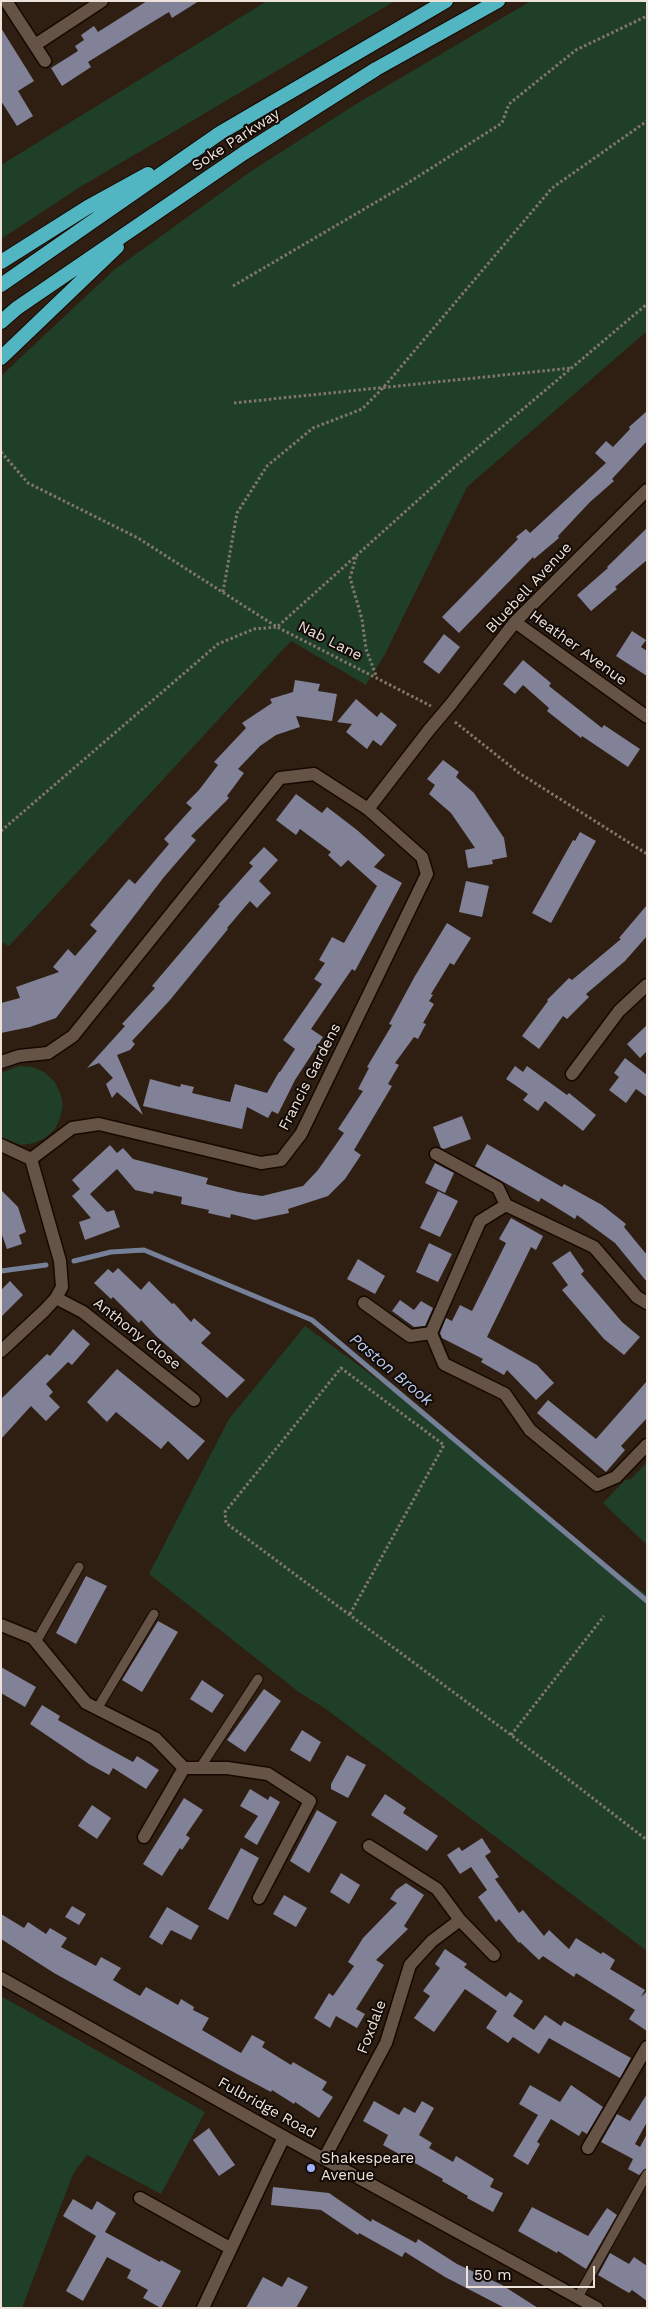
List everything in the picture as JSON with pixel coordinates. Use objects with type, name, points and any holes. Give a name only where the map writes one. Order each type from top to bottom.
[{"type":"highway","name":"Soke Parkway","points":[[1,285],[220,133],[446,1]]},
{"type":"highway","name":"Soke Parkway","points":[[1,322],[17,308],[149,218],[376,69],[498,1]]},
{"type":"highway","points":[[1,262],[88,207],[220,133]]},
{"type":"highway","points":[[1,358],[149,218]]},
{"type":"street","points":[[6,1],[45,61]]},
{"type":"street","points":[[35,45],[102,1]]},
{"type":"street","name":"Bluebell Avenue","points":[[443,714],[515,622],[647,490]]},
{"type":"street","name":"Heather Avenue","points":[[515,622],[647,717]]},
{"type":"street","points":[[368,809],[443,714]]},
{"type":"street","name":"Francis Gardens","points":[[1,1062],[19,1056],[48,1053],[73,1036],[280,778],[314,774],[368,809],[422,857],[427,874],[301,1134],[281,1160],[261,1163],[99,1124],[72,1128],[31,1159]]},
{"type":"street","points":[[572,1074],[619,1011],[647,985]]},
{"type":"street","points":[[1,1145],[31,1159],[60,1261],[62,1287],[56,1298],[1,1351]]},
{"type":"street","points":[[436,1154],[498,1188],[506,1205],[594,1247],[637,1296],[647,1303]]},
{"type":"street","points":[[506,1205],[480,1221],[431,1333],[444,1364],[504,1394],[530,1430],[597,1485],[616,1476],[647,1445]]},
{"type":"street","name":"Anthony Close","points":[[56,1298],[84,1312],[194,1400]]},
{"type":"street","points":[[364,1303],[410,1336],[431,1333]]},
{"type":"street","points":[[1,1625],[36,1642],[86,1703],[155,1738],[184,1768],[227,1768],[268,1774],[310,1801],[259,1898]]},
{"type":"street","points":[[144,1837],[184,1768]]},
{"type":"street","points":[[369,1846],[437,1888],[460,1920],[494,1954]]},
{"type":"street","name":"Foxdale","points":[[324,2157],[386,2043],[410,1965],[432,1940],[460,1920]]},
{"type":"street","name":"Fulbridge Road","points":[[1,1978],[284,2137],[324,2157],[597,2308]]},
{"type":"street","points":[[588,2148],[647,2047]]},
{"type":"street","points":[[203,2308],[284,2137]]},
{"type":"street","points":[[140,2198],[230,2248]]},
{"type":"lane","points":[[36,1642],[79,1567]]},
{"type":"lane","points":[[97,1709],[154,1614]]},
{"type":"lane","points":[[200,1768],[258,1679]]},
{"type":"lane","points":[[578,2297],[647,2174]]},
{"type":"path","points":[[233,286],[400,188],[502,123],[509,104],[576,50],[647,16]]},
{"type":"path","points":[[224,592],[237,513],[267,466],[313,428],[362,409],[383,388],[552,188],[647,121]]},
{"type":"path","points":[[1,831],[218,644],[254,629],[277,627],[457,465],[647,304]]},
{"type":"path","points":[[234,403],[572,368]]},
{"type":"path","name":"Nab Lane","points":[[1,452],[28,483],[138,538],[277,627],[430,705],[519,773],[647,854]]},
{"type":"path","points":[[356,556],[350,578],[362,619],[366,649],[377,678]]},
{"type":"path","points":[[350,1614],[444,1445],[341,1368],[225,1512],[226,1523],[511,1735],[647,1840]]},
{"type":"path","points":[[511,1735],[604,1616]]},
{"type":"green space","points":[[267,1],[395,1],[80,187],[1,239],[1,165]]},
{"type":"green space","points":[[531,1],[647,1],[647,331],[467,487],[385,654],[366,685],[291,641],[9,946],[1,942],[1,376],[114,270],[250,172],[353,106]]},
{"type":"green space","points":[[19,1066],[32,1067],[44,1072],[54,1081],[60,1092],[63,1105],[55,1129],[45,1138],[34,1143],[21,1145],[1,1137],[1,1073]]},
{"type":"green space","points":[[305,1326],[433,1420],[598,1558],[647,1595],[647,1951],[326,1709],[300,1693],[149,1574],[229,1419]]},
{"type":"green space","points":[[647,1462],[647,1545],[603,1503],[625,1480],[631,1479]]},
{"type":"green space","points":[[1,1996],[205,2112],[161,2194],[87,2155],[73,2174],[22,2308],[1,2308]]},
{"type":"building","points":[[147,1],[199,1],[172,18],[169,12],[141,29],[88,62],[91,67],[62,86],[51,68],[78,51],[75,46],[84,40],[81,35],[94,26],[98,32]]},
{"type":"building","points":[[1,28],[34,81],[18,91],[33,116],[17,126],[1,101]]},
{"type":"building","points":[[647,411],[647,441],[612,479],[614,481],[590,502],[558,536],[559,538],[534,559],[533,557],[459,633],[442,617],[518,539],[516,537],[526,529],[530,533],[606,463],[595,453],[606,441],[613,447],[630,429],[629,427]]},
{"type":"building","points":[[647,528],[647,560],[615,587],[617,589],[591,611],[577,595],[608,568]]},
{"type":"building","points":[[632,631],[646,640],[641,647],[647,651],[647,676],[616,656]]},
{"type":"building","points":[[444,634],[460,647],[439,674],[423,662]]},
{"type":"building","points":[[523,660],[551,683],[549,686],[602,728],[604,725],[640,749],[628,767],[582,736],[581,738],[547,711],[549,708],[523,685],[515,694],[503,684]]},
{"type":"building","points":[[295,680],[320,684],[318,691],[337,694],[332,721],[296,716],[300,727],[276,735],[260,746],[238,769],[244,773],[227,796],[229,798],[191,836],[196,840],[164,877],[56,1018],[30,1027],[1,1033],[1,1003],[20,998],[16,987],[59,972],[53,967],[68,949],[75,956],[97,931],[90,925],[129,879],[135,884],[169,844],[164,839],[192,808],[186,803],[199,790],[218,765],[214,762],[246,728],[242,723],[272,703],[270,699],[293,692]]},
{"type":"building","points":[[356,699],[377,717],[381,712],[397,725],[381,746],[373,740],[367,749],[346,732],[352,724],[337,722]]},
{"type":"building","points":[[443,760],[459,772],[456,777],[474,793],[504,838],[507,857],[492,860],[493,864],[468,868],[465,850],[475,848],[451,813],[429,794],[435,785],[427,779]]},
{"type":"building","points":[[296,794],[322,813],[327,807],[357,830],[385,855],[374,867],[402,883],[355,971],[352,969],[311,1029],[323,1037],[295,1080],[278,1114],[272,1111],[268,1118],[247,1107],[242,1129],[143,1106],[150,1079],[180,1087],[181,1084],[194,1087],[192,1093],[230,1102],[235,1084],[267,1093],[295,1049],[283,1040],[322,984],[314,979],[325,963],[319,960],[332,937],[344,943],[377,886],[348,860],[341,867],[328,855],[331,852],[300,829],[296,835],[276,820]]},
{"type":"building","points":[[580,832],[596,841],[551,923],[532,913],[573,840],[575,841]]},
{"type":"building","points":[[264,847],[278,860],[259,881],[271,893],[257,908],[250,901],[170,1000],[132,1041],[135,1044],[130,1050],[117,1055],[143,1115],[117,1092],[112,1098],[106,1084],[113,1078],[99,1063],[87,1068],[125,1026],[122,1024],[155,988],[152,986],[220,906],[218,905],[253,866],[249,863]]},
{"type":"building","points":[[466,881],[489,886],[482,917],[459,912]]},
{"type":"building","points":[[647,905],[647,936],[625,961],[586,994],[589,997],[567,1019],[563,1016],[539,1049],[522,1036],[547,1000],[569,978],[572,980],[621,939],[619,938]]},
{"type":"building","points":[[447,923],[471,938],[454,965],[450,963],[431,994],[433,995],[429,1001],[434,1004],[423,1023],[426,1024],[418,1039],[414,1037],[395,1063],[399,1065],[388,1084],[392,1086],[354,1150],[361,1155],[345,1179],[328,1196],[288,1209],[289,1213],[255,1220],[231,1214],[230,1218],[208,1213],[209,1210],[181,1204],[182,1197],[154,1191],[153,1194],[135,1190],[117,1169],[90,1194],[107,1212],[114,1210],[120,1227],[85,1240],[79,1222],[91,1218],[72,1196],[80,1189],[72,1180],[110,1145],[117,1153],[123,1148],[133,1159],[208,1178],[206,1184],[238,1192],[262,1196],[303,1186],[318,1170],[344,1133],[338,1129],[363,1091],[358,1089],[369,1068],[367,1067],[392,1025],[389,1024],[415,976]]},
{"type":"building","points":[[647,1025],[647,1051],[640,1058],[627,1044]]},
{"type":"building","points":[[625,1058],[647,1075],[647,1097],[636,1089],[626,1103],[609,1090],[619,1077],[614,1073]]},
{"type":"building","points":[[515,1066],[523,1072],[527,1066],[567,1095],[569,1093],[596,1115],[583,1131],[545,1101],[538,1111],[523,1100],[528,1094],[506,1079]]},
{"type":"building","points":[[462,1116],[471,1139],[444,1149],[441,1148],[433,1127]]},
{"type":"building","points":[[487,1144],[562,1187],[564,1184],[602,1205],[626,1224],[624,1227],[647,1255],[647,1282],[615,1243],[577,1215],[575,1219],[541,1198],[539,1202],[475,1166]]},
{"type":"building","points":[[435,1163],[454,1173],[445,1193],[425,1183]]},
{"type":"building","points":[[1,1190],[18,1207],[26,1232],[19,1235],[22,1244],[7,1249],[1,1232]]},
{"type":"building","points":[[438,1191],[458,1201],[440,1237],[420,1228]]},
{"type":"building","points":[[511,1218],[543,1236],[536,1250],[531,1247],[487,1337],[537,1365],[554,1383],[536,1400],[507,1370],[504,1375],[481,1362],[483,1359],[442,1338],[440,1333],[446,1318],[452,1321],[460,1305],[472,1311],[506,1243],[499,1239]]},
{"type":"building","points":[[429,1243],[452,1254],[438,1282],[416,1272]]},
{"type":"building","points":[[570,1251],[584,1271],[581,1274],[622,1322],[640,1337],[624,1355],[604,1339],[562,1290],[568,1285],[552,1263]]},
{"type":"building","points":[[358,1259],[385,1276],[375,1294],[347,1279]]},
{"type":"building","points":[[118,1268],[141,1290],[149,1281],[172,1304],[174,1303],[191,1322],[194,1318],[211,1333],[201,1343],[245,1380],[227,1398],[156,1336],[141,1320],[139,1323],[113,1297],[111,1299],[94,1283],[108,1269],[113,1273]]},
{"type":"building","points":[[10,1281],[23,1295],[1,1317],[1,1290]]},
{"type":"building","points":[[400,1300],[414,1310],[421,1301],[433,1308],[425,1326],[414,1327],[392,1311]]},
{"type":"building","points":[[73,1329],[90,1344],[72,1365],[68,1362],[46,1384],[53,1392],[49,1396],[60,1407],[46,1421],[31,1406],[1,1439],[1,1399],[47,1354],[50,1356]]},
{"type":"building","points":[[117,1369],[205,1441],[188,1460],[168,1441],[161,1449],[116,1412],[107,1422],[87,1402]]},
{"type":"building","points":[[647,1381],[647,1418],[621,1446],[625,1450],[606,1472],[537,1413],[548,1400],[596,1439]]},
{"type":"building","points":[[86,1576],[107,1586],[76,1644],[56,1633]]},
{"type":"building","points":[[158,1621],[178,1632],[142,1692],[122,1680]]},
{"type":"building","points":[[1,1667],[36,1687],[25,1707],[1,1693]]},
{"type":"building","points":[[202,1680],[224,1695],[212,1713],[190,1699]]},
{"type":"building","points":[[264,1689],[281,1701],[245,1752],[227,1740]]},
{"type":"building","points":[[42,1705],[60,1716],[58,1720],[100,1744],[133,1762],[137,1756],[159,1770],[146,1789],[113,1768],[109,1775],[89,1764],[30,1724]]},
{"type":"building","points":[[302,1730],[321,1742],[310,1762],[290,1750]]},
{"type":"building","points":[[347,1755],[366,1765],[348,1798],[331,1789],[331,1784]]},
{"type":"building","points":[[250,1789],[268,1800],[270,1796],[280,1802],[257,1845],[244,1837],[258,1816],[240,1806]]},
{"type":"building","points":[[385,1794],[406,1808],[403,1813],[438,1836],[427,1851],[371,1815]]},
{"type":"building","points":[[184,1798],[203,1810],[186,1835],[190,1838],[182,1850],[180,1848],[162,1876],[143,1864]]},
{"type":"building","points":[[92,1805],[111,1818],[97,1839],[78,1826]]},
{"type":"building","points":[[317,1810],[337,1822],[309,1873],[290,1861]]},
{"type":"building","points":[[482,1838],[491,1852],[485,1856],[499,1877],[495,1879],[519,1913],[523,1910],[544,1936],[549,1930],[569,1949],[576,1938],[601,1954],[603,1952],[615,1960],[610,1969],[645,1990],[641,1997],[647,1991],[647,2031],[629,2019],[635,2010],[576,1973],[574,1977],[543,1956],[539,1960],[519,1943],[499,1919],[496,1922],[478,1897],[487,1890],[471,1867],[460,1874],[447,1855],[459,1847],[462,1851]]},
{"type":"building","points":[[241,1848],[259,1858],[228,1920],[208,1909]]},
{"type":"building","points":[[341,1873],[360,1885],[349,1904],[330,1892]]},
{"type":"building","points":[[406,1883],[424,1895],[404,1926],[408,1929],[376,1960],[384,1965],[356,2009],[365,2014],[357,2028],[336,2016],[330,2028],[314,2018],[329,1993],[333,1996],[354,1966],[348,1962],[363,1938],[397,1903],[390,1899],[396,1890]]},
{"type":"building","points":[[284,1895],[307,1908],[296,1927],[273,1914]]},
{"type":"building","points":[[72,1906],[86,1914],[79,1925],[65,1917]]},
{"type":"building","points":[[167,1907],[199,1926],[191,1940],[171,1930],[162,1945],[149,1937]]},
{"type":"building","points":[[1,1914],[24,1928],[28,1922],[46,1934],[50,1928],[67,1938],[61,1947],[96,1966],[101,1957],[121,1968],[113,1980],[140,1996],[146,1987],[178,2005],[181,1999],[194,2007],[193,2010],[209,2018],[202,2030],[241,2053],[252,2035],[265,2042],[262,2047],[291,2065],[293,2062],[327,2082],[322,2090],[333,2097],[319,2118],[295,2102],[294,2104],[272,2090],[271,2092],[224,2067],[54,1973],[1,1939]]},
{"type":"building","points":[[445,1949],[467,1964],[464,1967],[506,1997],[510,1992],[523,2001],[513,2016],[534,2030],[545,2015],[561,2026],[564,2021],[631,2058],[620,2078],[549,2038],[539,2054],[513,2037],[508,2043],[486,2028],[497,2011],[465,1989],[434,2032],[414,2018],[430,1996],[423,1991],[440,1968],[435,1964]]},
{"type":"building","points":[[530,2085],[560,2102],[571,2085],[603,2107],[587,2134],[582,2131],[579,2136],[551,2119],[537,2142],[540,2144],[528,2165],[513,2156],[538,2115],[519,2104]]},
{"type":"building","points":[[647,2094],[647,2122],[635,2144],[640,2147],[647,2134],[647,2168],[639,2175],[628,2169],[633,2159],[601,2142],[617,2114],[630,2121]]},
{"type":"building","points":[[374,2101],[399,2115],[404,2107],[415,2113],[422,2101],[434,2108],[419,2135],[432,2143],[429,2148],[453,2162],[456,2156],[494,2179],[490,2187],[503,2193],[493,2212],[467,2198],[468,2196],[442,2181],[443,2179],[383,2145],[388,2135],[363,2121]]},
{"type":"building","points":[[209,2128],[235,2165],[219,2176],[193,2140]]},
{"type":"building","points":[[273,2187],[329,2193],[371,2222],[372,2219],[416,2243],[418,2239],[457,2264],[502,2285],[538,2308],[505,2308],[445,2277],[405,2252],[402,2257],[359,2233],[358,2235],[321,2210],[271,2205]]},
{"type":"building","points":[[73,2199],[92,2210],[97,2201],[116,2213],[105,2232],[160,2262],[161,2260],[181,2271],[161,2308],[143,2298],[148,2290],[127,2278],[131,2270],[107,2257],[83,2301],[66,2291],[96,2236],[63,2216]]},
{"type":"building","points":[[532,2207],[588,2236],[607,2208],[617,2215],[586,2269],[558,2251],[557,2253],[518,2231]]},
{"type":"building","points":[[610,2253],[629,2264],[634,2257],[647,2266],[647,2301],[632,2290],[629,2293],[598,2275]]},
{"type":"building","points":[[263,2277],[282,2287],[288,2277],[308,2287],[296,2308],[246,2308]]},
{"type":"waterway","name":"Paston Brook","points":[[74,1261],[111,1252],[144,1250],[312,1320],[647,1601]]},
{"type":"waterway","name":"Paston Brook","points":[[1,1271],[46,1265]]},
{"type":"place","name":"Shakespeare Avenue","points":[[311,2168]]}]
